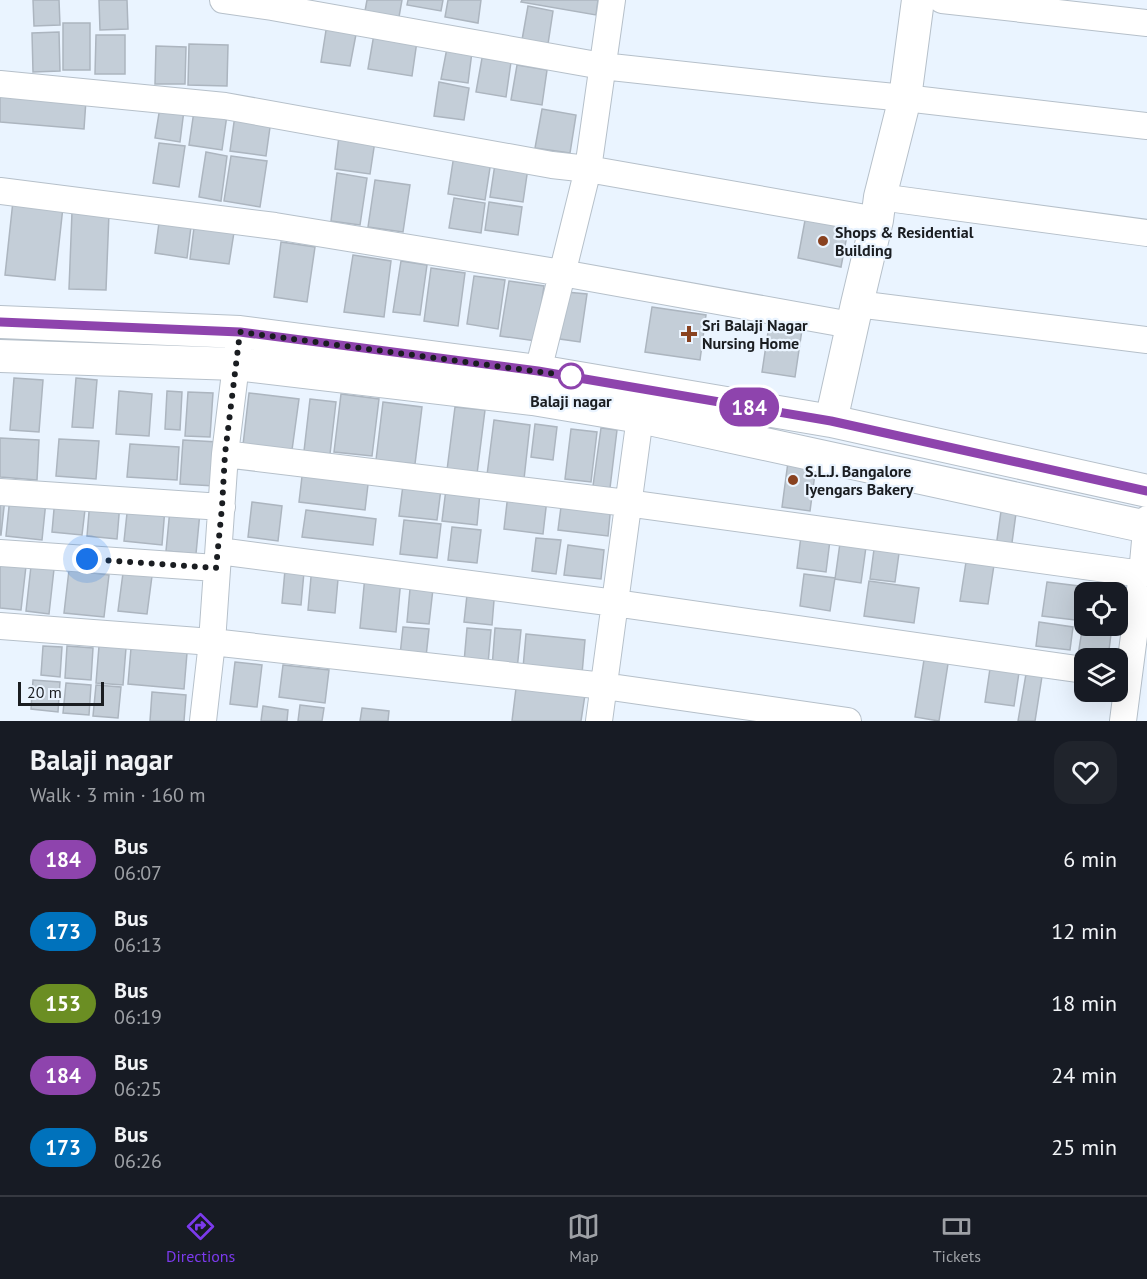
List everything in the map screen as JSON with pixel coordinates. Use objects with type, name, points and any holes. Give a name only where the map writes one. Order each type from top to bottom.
[{"type":"street","points":[[223,0],[602,66],[1147,126]]},
{"type":"street","points":[[538,371],[588,169],[612,0]]},
{"type":"street","points":[[831,421],[905,98],[918,0]]},
{"type":"street","points":[[942,0],[1147,23]]},
{"type":"street","points":[[0,84],[225,106],[552,165],[879,208],[1147,233]]},
{"type":"street","points":[[0,191],[275,226],[562,273],[850,325],[857,304]]},
{"type":"street","points":[[857,304],[1147,340]]},
{"type":"street","points":[[0,322],[240,332],[538,371],[831,421],[1147,491]]},
{"type":"street","points":[[203,721],[212,642],[225,454],[240,332]]},
{"type":"street","points":[[0,356],[236,364],[533,399],[640,417],[1147,527]]},
{"type":"street","points":[[599,721],[640,417]]},
{"type":"street","points":[[225,454],[627,503],[1142,574]]},
{"type":"street","points":[[0,492],[222,507]]},
{"type":"street","points":[[1123,721],[1131,676],[1147,519]]},
{"type":"street","points":[[0,553],[217,559],[615,603],[1074,669]]},
{"type":"street","points":[[0,627],[212,642],[604,686],[848,721]]},
{"type":"building","points":[[33,0],[59,0],[60,25],[34,26]]},
{"type":"building","points":[[99,0],[127,0],[128,29],[100,30]]},
{"type":"building","points":[[367,0],[402,0],[399,17],[365,11]]},
{"type":"building","points":[[408,0],[443,0],[441,11],[407,5]]},
{"type":"building","points":[[448,0],[481,0],[478,23],[445,17]]},
{"type":"building","points":[[522,0],[598,0],[596,15],[521,2]]},
{"type":"building","points":[[528,6],[553,11],[548,44],[522,40]]},
{"type":"building","points":[[63,23],[90,23],[90,70],[63,70]]},
{"type":"building","points":[[327,24],[357,29],[350,66],[321,62]]},
{"type":"building","points":[[59,32],[60,71],[33,72],[32,33]]},
{"type":"building","points":[[374,34],[417,41],[412,76],[368,69]]},
{"type":"building","points":[[96,35],[125,35],[125,74],[95,74]]},
{"type":"building","points":[[189,44],[228,45],[227,86],[188,85]]},
{"type":"building","points":[[156,46],[186,47],[185,84],[155,84]]},
{"type":"building","points":[[447,48],[472,52],[468,83],[441,79]]},
{"type":"building","points":[[482,58],[511,62],[506,97],[476,92]]},
{"type":"building","points":[[517,65],[547,70],[542,105],[511,100]]},
{"type":"building","points":[[439,82],[469,88],[464,120],[434,116]]},
{"type":"building","points":[[0,93],[86,100],[84,129],[0,122]]},
{"type":"building","points":[[160,107],[184,110],[180,142],[155,138]]},
{"type":"building","points":[[542,109],[576,115],[570,153],[535,148]]},
{"type":"building","points":[[194,111],[227,115],[222,150],[189,145]]},
{"type":"building","points":[[235,115],[271,120],[266,156],[230,151]]},
{"type":"building","points":[[339,136],[375,141],[370,174],[335,169]]},
{"type":"building","points":[[159,143],[185,146],[179,187],[153,183]]},
{"type":"building","points":[[206,152],[227,156],[221,201],[199,197]]},
{"type":"building","points":[[454,155],[491,161],[485,200],[448,194]]},
{"type":"building","points":[[231,156],[267,161],[260,207],[224,201]]},
{"type":"building","points":[[495,164],[528,168],[523,202],[490,197]]},
{"type":"building","points":[[337,173],[367,178],[360,225],[331,221]]},
{"type":"building","points":[[375,180],[410,185],[403,232],[368,227]]},
{"type":"building","points":[[454,198],[485,203],[481,233],[449,228]]},
{"type":"building","points":[[13,201],[63,207],[55,280],[5,275]]},
{"type":"building","points":[[489,202],[522,207],[518,235],[485,230]]},
{"type":"building","points":[[72,212],[109,213],[106,290],[69,289]]},
{"type":"building","points":[[160,215],[192,219],[187,258],[155,253]]},
{"type":"building","name":"Shops & Residential Building","points":[[806,215],[849,225],[841,267],[798,258]]},
{"type":"building","points":[[195,220],[235,226],[229,264],[190,259]]},
{"type":"building","points":[[281,242],[315,247],[307,302],[274,297]]},
{"type":"building","points":[[353,255],[391,261],[384,317],[344,312]]},
{"type":"building","points":[[401,261],[427,265],[420,315],[393,312]]},
{"type":"building","points":[[431,268],[465,273],[458,326],[424,321]]},
{"type":"building","points":[[474,276],[505,280],[498,329],[467,324]]},
{"type":"building","points":[[509,281],[544,286],[536,341],[500,336]]},
{"type":"building","points":[[566,292],[587,294],[580,342],[560,339]]},
{"type":"building","points":[[652,307],[706,315],[700,360],[645,352]]},
{"type":"building","points":[[770,319],[803,323],[795,377],[762,372]]},
{"type":"building","points":[[14,378],[43,380],[39,432],[10,430]]},
{"type":"building","points":[[76,378],[97,380],[93,428],[72,427]]},
{"type":"building","points":[[119,391],[152,394],[149,436],[116,434]]},
{"type":"building","points":[[167,391],[182,392],[180,430],[165,429]]},
{"type":"building","points":[[188,392],[213,393],[210,437],[185,436]]},
{"type":"building","points":[[249,393],[299,399],[292,450],[243,445]]},
{"type":"building","points":[[341,394],[379,399],[372,456],[334,452]]},
{"type":"building","points":[[310,399],[336,402],[330,454],[304,451]]},
{"type":"building","points":[[383,402],[422,407],[415,464],[376,460]]},
{"type":"building","points":[[455,407],[485,410],[477,474],[447,470]]},
{"type":"building","points":[[494,420],[530,425],[524,479],[487,475]]},
{"type":"building","points":[[535,424],[557,427],[553,460],[531,457]]},
{"type":"building","points":[[601,428],[617,430],[610,488],[593,486]]},
{"type":"building","points":[[571,429],[597,432],[591,482],[565,479]]},
{"type":"building","points":[[0,438],[39,440],[37,480],[0,477]]},
{"type":"building","points":[[59,439],[99,441],[96,479],[56,476]]},
{"type":"building","points":[[183,440],[218,442],[215,486],[180,484]]},
{"type":"building","points":[[130,444],[179,447],[177,480],[127,477]]},
{"type":"building","points":[[788,462],[816,466],[810,511],[782,507]]},
{"type":"building","points":[[303,468],[369,476],[365,510],[299,502]]},
{"type":"building","points":[[403,485],[441,489],[437,520],[399,516]]},
{"type":"building","points":[[446,489],[480,493],[477,525],[442,521]]},
{"type":"building","points":[[508,494],[547,499],[543,534],[504,529]]},
{"type":"building","points":[[0,497],[5,498],[1,535],[0,535]]},
{"type":"building","points":[[10,497],[46,501],[42,540],[6,536]]},
{"type":"building","points":[[55,498],[86,501],[82,535],[52,532]]},
{"type":"building","points":[[562,499],[611,505],[608,536],[558,530]]},
{"type":"building","points":[[90,500],[120,503],[117,539],[87,536]]},
{"type":"building","points":[[252,502],[282,506],[278,541],[248,537]]},
{"type":"building","points":[[128,504],[165,508],[162,545],[124,541]]},
{"type":"building","points":[[1002,504],[1017,506],[1011,550],[996,547]]},
{"type":"building","points":[[170,509],[200,512],[196,554],[166,551]]},
{"type":"building","points":[[306,510],[376,519],[373,545],[302,537]]},
{"type":"building","points":[[404,520],[441,524],[437,558],[400,554]]},
{"type":"building","points":[[452,527],[481,530],[477,563],[448,560]]},
{"type":"building","points":[[801,536],[830,540],[826,572],[797,568]]},
{"type":"building","points":[[536,538],[561,540],[556,574],[532,571]]},
{"type":"building","points":[[875,542],[900,546],[895,582],[870,579]]},
{"type":"building","points":[[840,543],[866,547],[861,583],[835,579]]},
{"type":"building","points":[[568,545],[604,550],[601,579],[564,575]]},
{"type":"building","points":[[966,562],[994,565],[988,604],[960,601]]},
{"type":"building","points":[[0,563],[26,566],[21,610],[0,608]]},
{"type":"building","points":[[31,566],[54,569],[49,614],[26,611]]},
{"type":"building","points":[[312,566],[339,568],[335,613],[308,610]]},
{"type":"building","points":[[69,570],[109,575],[104,617],[64,613]]},
{"type":"building","points":[[285,570],[304,572],[301,605],[282,603]]},
{"type":"building","points":[[123,573],[152,576],[147,614],[118,611]]},
{"type":"building","points":[[804,574],[835,578],[830,611],[800,606]]},
{"type":"building","points":[[365,576],[401,579],[396,632],[360,628]]},
{"type":"building","points":[[411,578],[434,580],[429,624],[407,622]]},
{"type":"building","points":[[869,581],[919,588],[914,623],[864,616]]},
{"type":"building","points":[[1047,582],[1074,585],[1074,620],[1042,616]]},
{"type":"building","points":[[468,586],[495,588],[492,625],[464,622]]},
{"type":"building","points":[[1039,622],[1073,627],[1070,650],[1036,646]]},
{"type":"building","points":[[403,627],[429,629],[426,657],[400,655]]},
{"type":"building","points":[[467,628],[491,630],[488,664],[464,662]]},
{"type":"building","points":[[495,628],[521,630],[517,670],[492,668]]},
{"type":"building","points":[[526,634],[585,640],[582,674],[523,668]]},
{"type":"building","points":[[1081,636],[1111,636],[1109,648],[1079,648]]},
{"type":"building","points":[[43,646],[62,647],[60,677],[41,675]]},
{"type":"building","points":[[67,646],[93,648],[91,680],[65,678]]},
{"type":"building","points":[[99,646],[126,648],[123,685],[96,683]]},
{"type":"building","points":[[926,647],[950,651],[939,721],[915,717]]},
{"type":"building","points":[[131,648],[187,653],[184,689],[128,684]]},
{"type":"building","points":[[235,662],[262,665],[257,707],[230,704]]},
{"type":"building","points":[[991,662],[1020,666],[1014,706],[985,702]]},
{"type":"building","points":[[283,665],[329,670],[325,703],[279,697]]},
{"type":"building","points":[[1027,668],[1043,670],[1035,721],[1018,721]]},
{"type":"building","points":[[33,680],[60,682],[58,712],[31,709]]},
{"type":"building","points":[[517,680],[586,688],[581,721],[512,721]]},
{"type":"building","points":[[66,683],[91,685],[89,715],[63,713]]},
{"type":"building","points":[[96,685],[121,687],[118,718],[93,716]]},
{"type":"building","points":[[152,692],[186,695],[184,721],[150,721]]},
{"type":"building","points":[[300,705],[324,708],[322,721],[298,721]]},
{"type":"building","points":[[263,706],[288,710],[287,721],[261,721]]},
{"type":"building","points":[[362,708],[389,711],[388,721],[360,721]]},
{"type":"bus line","name":"184","points":[[0,322],[240,332],[538,371],[831,421],[1147,491]]},
{"type":"place","name":"Shops & Residential Building","points":[[823,241]]},
{"type":"place","name":"Sri Balaji Nagar Nursing Home","points":[[689,334]]},
{"type":"place","name":"Balaji nagar","points":[[571,376]]},
{"type":"place","name":"S.L.J. Bangalore Iyengars Bakery","points":[[793,480]]},
{"type":"route","points":[[87,559],[216,568],[225,454],[240,332],[571,376]]}]
